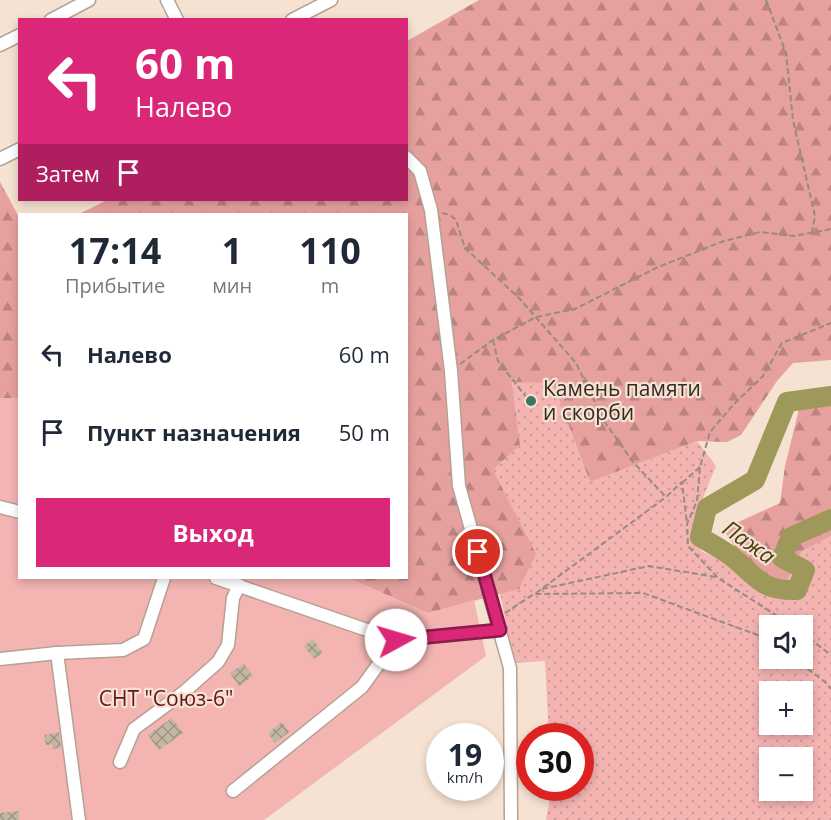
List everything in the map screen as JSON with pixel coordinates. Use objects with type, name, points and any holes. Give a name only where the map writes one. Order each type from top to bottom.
[{"type":"street","points":[[55,18],[89,0]]},
{"type":"street","points":[[166,0],[176,18]]},
{"type":"street","points":[[296,18],[331,0]]},
{"type":"street","points":[[0,45],[18,36]]},
{"type":"street","points":[[0,159],[18,150]]},
{"type":"street","points":[[408,159],[420,171],[430,210],[451,371],[459,486],[510,668],[511,820]]},
{"type":"street","points":[[0,507],[18,512]]},
{"type":"street","points":[[0,659],[57,653],[123,650],[144,639],[164,579]]},
{"type":"street","points":[[219,579],[396,640],[498,624]]},
{"type":"street","points":[[120,762],[134,729],[184,692],[218,662],[228,645],[233,598],[239,585]]},
{"type":"street","points":[[233,791],[362,687],[396,640]]},
{"type":"street","points":[[57,653],[79,820]]},
{"type":"path","points":[[766,0],[786,53],[793,120],[816,216],[813,232]]},
{"type":"path","points":[[430,210],[450,214],[456,220],[465,248],[505,284],[576,363],[604,421],[633,462],[666,497]]},
{"type":"path","points":[[451,371],[494,340],[536,317],[575,309],[656,268],[721,242],[760,232],[794,236],[831,229]]},
{"type":"path","points":[[687,524],[697,501],[700,467],[710,432],[734,404],[763,376],[782,343],[831,323]]},
{"type":"path","points":[[494,340],[498,361],[530,402]]},
{"type":"path","points":[[498,624],[534,594],[666,497],[700,467]]},
{"type":"path","points":[[682,482],[688,546],[718,578],[776,615]]},
{"type":"path","points":[[540,590],[649,566],[718,578]]},
{"type":"path","points":[[534,594],[643,593],[759,636]]},
{"type":"path","points":[[813,641],[831,655]]},
{"type":"path","points":[[808,669],[831,689]]},
{"type":"green space","points":[[479,0],[831,0],[831,360],[793,363],[777,381],[741,435],[727,442],[697,441],[590,482],[553,383],[512,382],[520,445],[493,470],[536,554],[519,589],[428,613],[350,579],[408,579],[408,213],[81,213],[105,201],[408,201],[408,40]]},
{"type":"green space","points":[[0,182],[18,215],[18,398],[0,398]]},
{"type":"green space","points":[[512,381],[553,383],[590,482],[697,441],[716,466],[698,510],[701,551],[756,577],[787,580],[802,551],[831,536],[831,820],[546,820],[550,801],[594,801],[594,723],[548,723],[545,661],[514,663],[500,593],[519,589],[493,470],[520,445]]},
{"type":"green space","name":"СНТ \"Союз-6\"","points":[[0,398],[18,398],[18,579],[350,579],[428,613],[474,600],[486,656],[264,820],[0,820]]},
{"type":"green space","points":[[831,405],[831,536],[802,551],[787,580],[756,577],[723,529],[780,503],[785,466],[799,409]]},
{"type":"building","points":[[313,639],[323,653],[314,659],[304,646]]},
{"type":"building","points":[[244,664],[253,676],[239,686],[230,673]]},
{"type":"building","points":[[172,718],[183,733],[159,750],[148,735]]},
{"type":"building","points":[[282,722],[289,732],[275,743],[268,733]]},
{"type":"building","points":[[59,732],[61,748],[53,749],[52,744],[46,745],[44,735]]},
{"type":"building","points":[[19,811],[19,820],[0,820],[0,813]]},
{"type":"waterway","name":"Пажа","points":[[831,396],[787,402],[755,480],[707,508],[700,537],[728,554],[763,583],[777,589],[797,590],[805,570],[782,558],[791,537],[831,519]]},
{"type":"place","name":"Камень памяти и скорби","points":[[531,401]]},
{"type":"route","points":[[396,640],[500,630],[478,552]]}]
